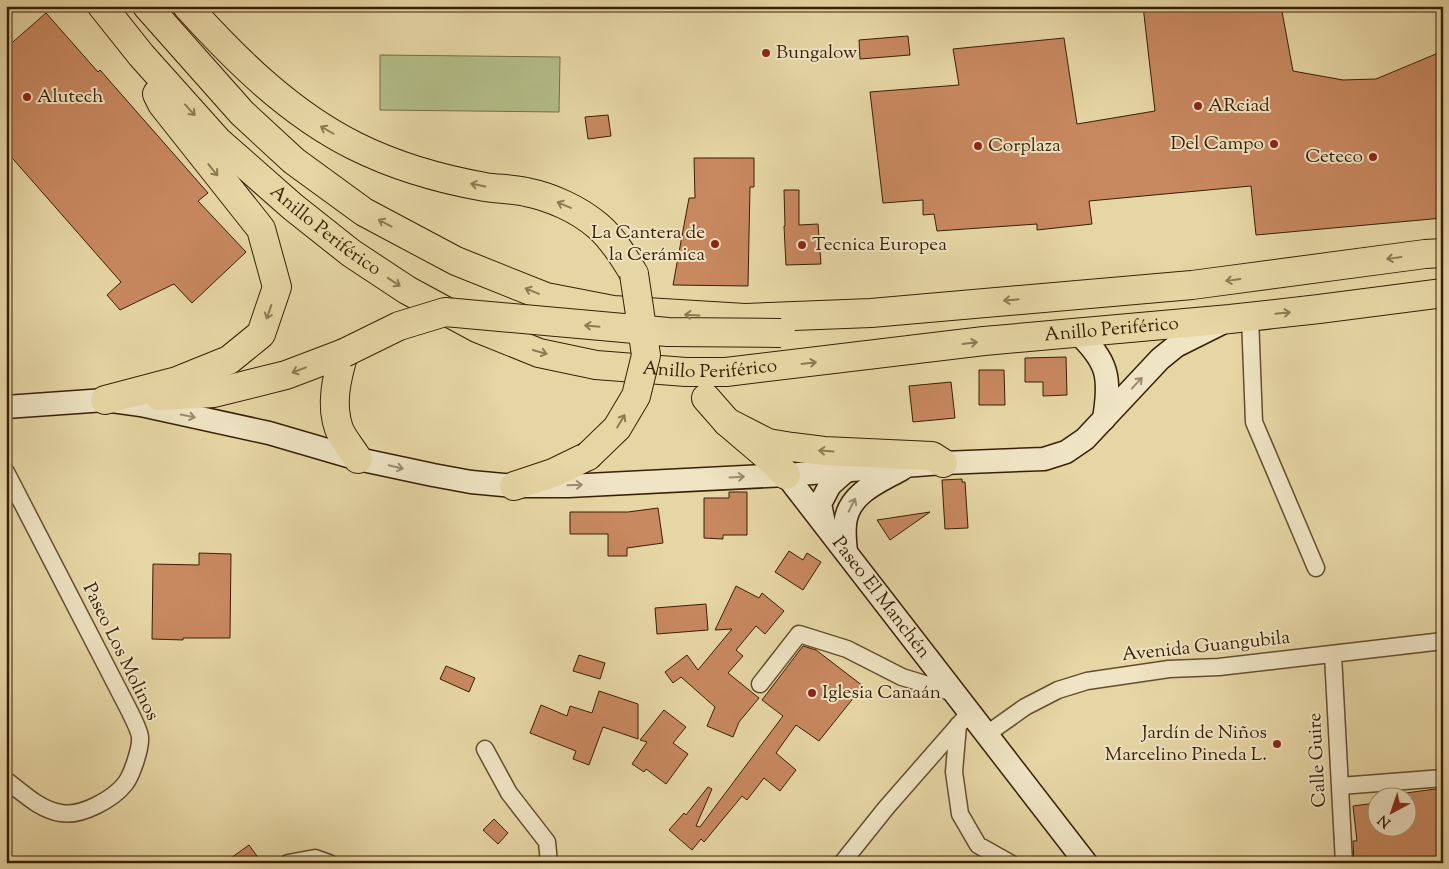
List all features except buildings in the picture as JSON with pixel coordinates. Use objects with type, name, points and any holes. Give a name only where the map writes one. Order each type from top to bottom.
[{"type":"highway","name":"Anillo Periférico","points":[[102,6],[141,55],[218,141],[293,207],[351,253],[407,290],[468,323],[539,353],[596,365],[686,372],[726,372],[984,341],[1352,306],[1443,292]]},
{"type":"highway","name":"Anillo Periférico","points":[[147,6],[242,114],[294,161],[364,212],[456,261],[546,297],[623,311],[745,318],[833,315],[943,308],[1068,295],[1192,286],[1443,253]]},
{"type":"highway","points":[[186,6],[231,54],[268,87],[316,123],[356,146],[420,172],[485,187],[527,192],[567,206],[597,225],[616,245],[634,274],[646,356],[636,396],[617,428],[588,456],[553,472],[514,486]]},
{"type":"highway","points":[[105,400],[177,381],[229,360],[261,334],[277,287],[261,230],[162,104],[141,55]]},
{"type":"highway","points":[[105,400],[214,393],[286,375],[344,353],[399,326],[446,312],[668,332],[781,333],[876,322],[943,308]]},
{"type":"highway","points":[[344,353],[337,379],[334,403],[339,430],[358,458]]},
{"type":"highway","points":[[706,398],[727,422],[775,463],[786,475]]},
{"type":"highway","points":[[727,422],[768,443],[792,448],[932,456],[944,463]]},
{"type":"main road","points":[[6,407],[105,400],[269,433],[358,458],[461,480],[514,486],[568,486],[786,475],[909,465],[1044,459],[1066,452],[1085,439],[1160,359],[1176,346],[1196,334],[1240,318]]},
{"type":"main road","points":[[1077,332],[1094,349],[1102,361],[1108,388],[1104,419]]},
{"type":"main road","points":[[846,552],[844,523],[854,500],[868,488],[909,465]]},
{"type":"main road","points":[[824,524],[820,504],[830,485],[848,469]]},
{"type":"main road","name":"Paseo El Manchén","points":[[786,475],[954,693],[964,718],[987,734],[1086,863]]},
{"type":"street","points":[[1240,318],[1254,422],[1316,568]]},
{"type":"street","name":"Paseo Los Molinos","points":[[6,472],[130,712],[140,736],[135,763],[125,784],[106,800],[83,812],[63,814],[44,809],[6,780]]},
{"type":"street","points":[[760,684],[799,634],[847,649],[902,677],[954,693]]},
{"type":"street","name":"Avenida Guangubila","points":[[987,734],[1025,707],[1058,690],[1087,681],[1169,669],[1219,667],[1443,641]]},
{"type":"street","name":"Calle Guire","points":[[1333,655],[1344,863]]},
{"type":"street","points":[[842,863],[886,808],[964,718]]},
{"type":"street","points":[[964,718],[954,772],[960,814],[978,846],[1010,863]]},
{"type":"street","points":[[485,749],[509,793],[547,842],[550,863]]},
{"type":"street","points":[[1340,786],[1443,778]]},
{"type":"street","points":[[288,863],[315,858],[329,863]]},
{"type":"green space","points":[[380,55],[560,57],[559,112],[380,110]]},
{"type":"place","name":"Bungalow","points":[[766,53]]},
{"type":"place","name":"Alutech","points":[[27,97]]},
{"type":"place","name":"ARciad","points":[[1198,106]]},
{"type":"place","name":"Del Campo","points":[[1274,144]]},
{"type":"place","name":"Corplaza","points":[[978,146]]},
{"type":"place","name":"Ceteco","points":[[1373,157]]},
{"type":"place","name":"La Cantera de la Cerámica","points":[[715,244]]},
{"type":"place","name":"Tecnica Europea","points":[[802,245]]},
{"type":"place","name":"Iglesia Canaán","points":[[812,693]]},
{"type":"place","name":"Jardín de Niños Marcelino Pineda L.","points":[[1277,744]]}]
